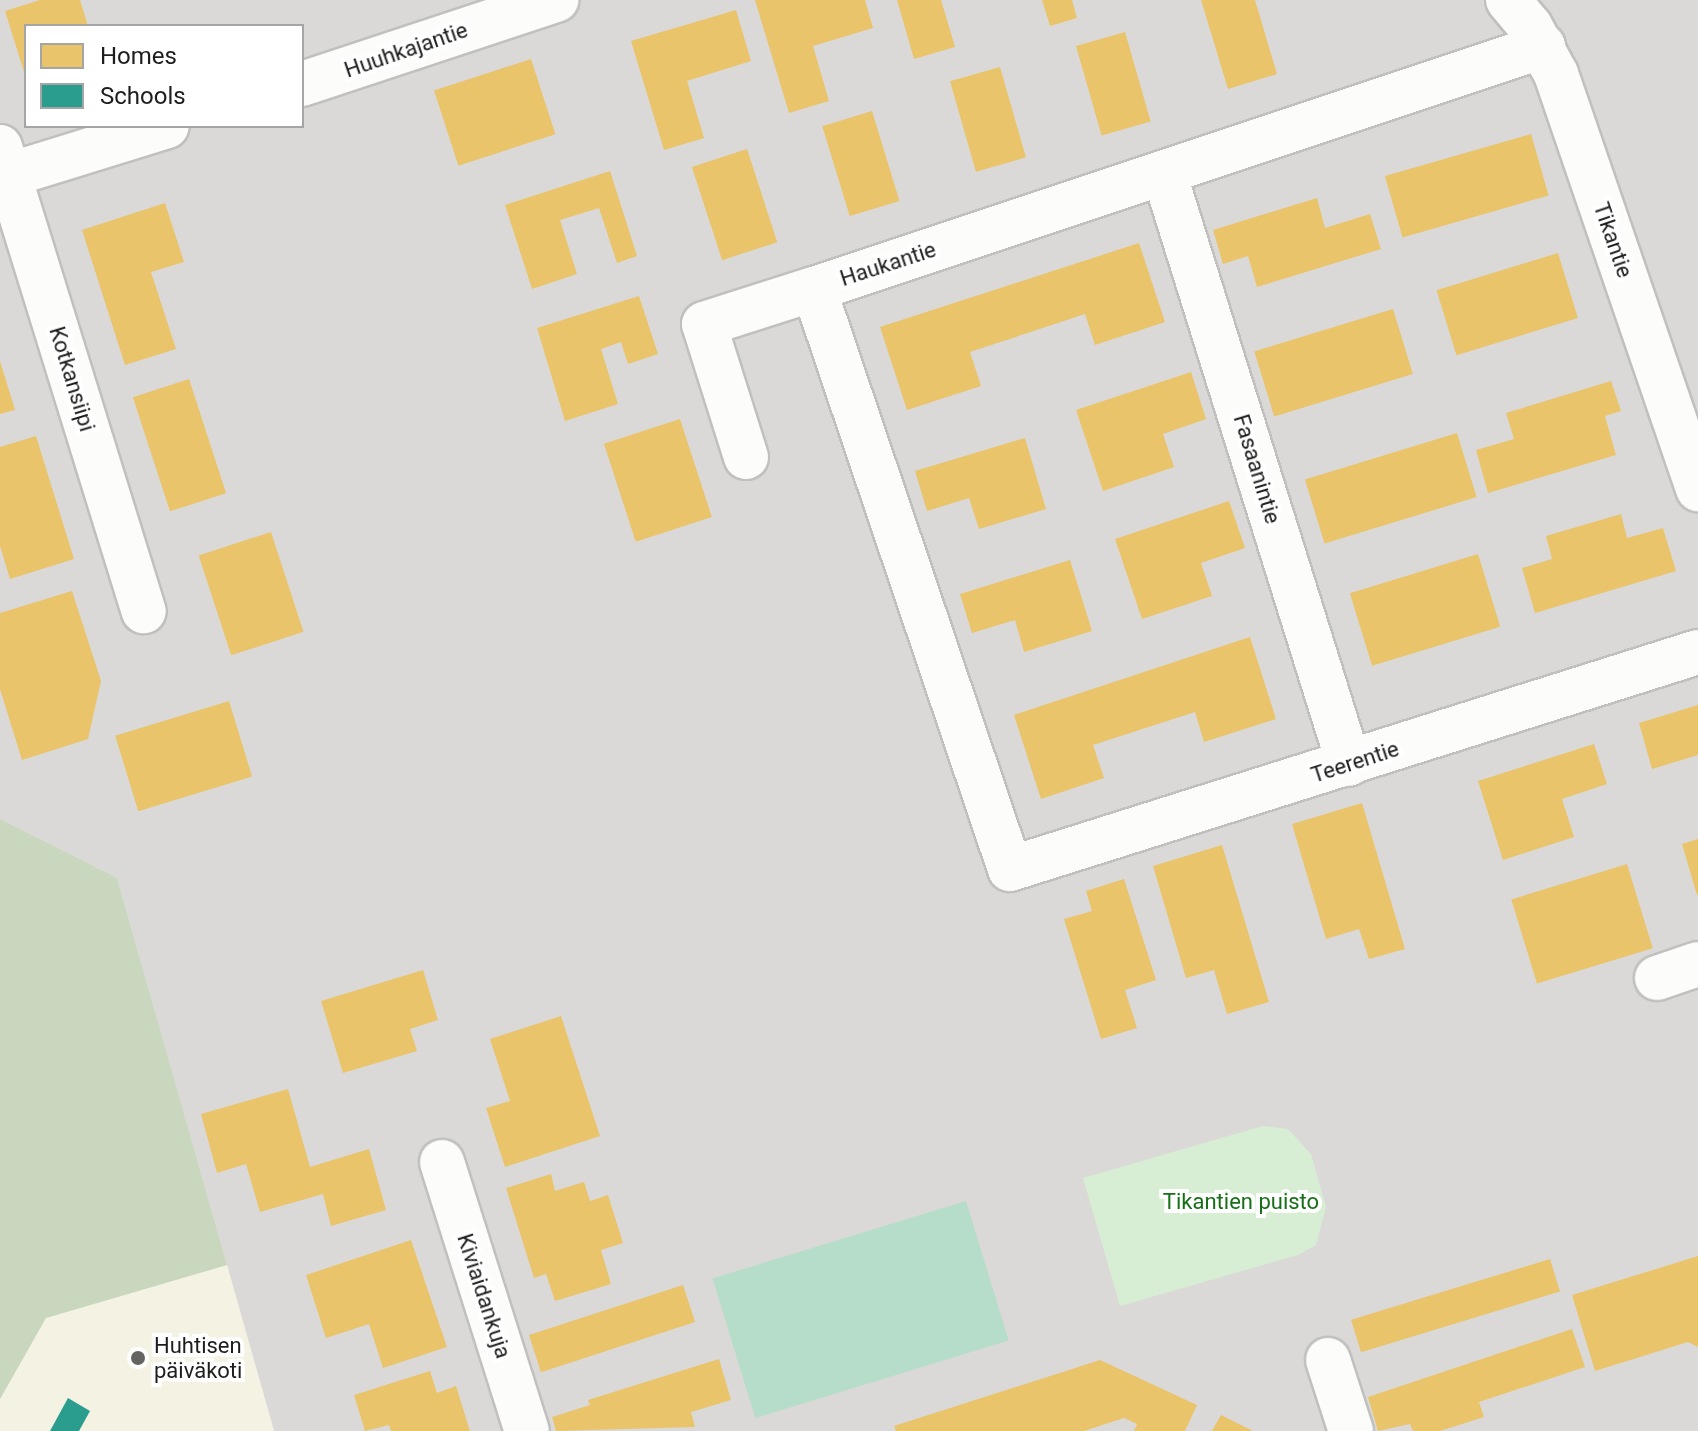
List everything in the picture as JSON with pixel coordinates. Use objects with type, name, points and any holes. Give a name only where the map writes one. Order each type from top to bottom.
[{"type":"street","name":"Huuhkajantie","points":[[304,83],[556,0]]},
{"type":"street","name":"Tikantie","points":[[1508,0],[1543,46],[1698,489]]},
{"type":"street","name":"Haukantie","points":[[1010,869],[814,289],[1543,46]]},
{"type":"street","points":[[4,161],[158,128]]},
{"type":"street","name":"Kotkansiipi","points":[[4,161],[144,611]]},
{"type":"street","name":"Fasaanintie","points":[[1164,173],[1349,764]]},
{"type":"street","points":[[746,457],[704,324],[814,289]]},
{"type":"street","name":"Teerentie","points":[[1010,869],[1698,652]]},
{"type":"street","points":[[1657,978],[1698,964]]},
{"type":"street","name":"Kiviaidankuja","points":[[442,1162],[527,1431]]},
{"type":"street","points":[[1328,1360],[1351,1431]]},
{"type":"shaded area","points":[[0,0],[1698,0],[1698,1431],[274,1431],[117,878],[0,819]]},
{"type":"shaded area","name":"Huhtisen päiväkoti","points":[[227,1265],[274,1431],[0,1431],[0,1399],[46,1318]]},
{"type":"green space","points":[[0,819],[117,878],[227,1265],[46,1318],[0,1399]]},
{"type":"green space","name":"Tikantien puisto","points":[[1263,1126],[1288,1129],[1311,1154],[1326,1207],[1316,1245],[1298,1255],[1120,1306],[1083,1178]]},
{"type":"green space","points":[[966,1201],[1009,1341],[755,1418],[713,1278]]},
{"type":"building: Homes","points":[[40,0],[80,0],[87,24],[24,24],[24,72],[5,11]]},
{"type":"building: Homes","points":[[755,0],[865,0],[873,28],[813,46],[829,101],[789,113]]},
{"type":"building: Homes","points":[[897,0],[941,0],[955,47],[914,59]]},
{"type":"building: Homes","points":[[1042,0],[1072,0],[1077,18],[1050,26]]},
{"type":"building: Homes","points":[[1201,0],[1255,0],[1277,74],[1228,89]]},
{"type":"building: Homes","points":[[736,10],[751,61],[687,81],[704,138],[664,150],[631,41]]},
{"type":"building: Homes","points":[[1125,32],[1151,121],[1102,135],[1076,46]]},
{"type":"building: Homes","points":[[531,59],[555,134],[458,166],[434,91]]},
{"type":"building: Homes","points":[[1000,67],[1026,157],[976,172],[950,81]]},
{"type":"building: Homes","points":[[872,111],[899,201],[850,216],[822,126]]},
{"type":"building: Homes","points":[[1531,134],[1549,196],[1403,237],[1385,176]]},
{"type":"building: Homes","points":[[747,149],[777,242],[722,260],[692,167]]},
{"type":"building: Homes","points":[[610,171],[637,256],[617,263],[599,208],[560,220],[577,274],[532,289],[505,205]]},
{"type":"building: Homes","points":[[1317,198],[1325,228],[1370,214],[1381,249],[1257,287],[1248,256],[1223,264],[1213,230]]},
{"type":"building: Homes","points":[[165,203],[184,262],[151,272],[176,349],[125,365],[82,230]]},
{"type":"building: Homes","points":[[1139,243],[1165,322],[1095,345],[1085,314],[970,352],[981,386],[907,410],[880,327]]},
{"type":"building: Homes","points":[[1558,253],[1578,318],[1456,355],[1437,290]]},
{"type":"building: Homes","points":[[639,296],[658,354],[628,364],[621,342],[601,349],[618,404],[565,421],[537,328]]},
{"type":"building: Homes","points":[[1393,309],[1413,374],[1274,416],[1254,351]]},
{"type":"building: Homes","points":[[0,361],[15,410],[0,414]]},
{"type":"building: Homes","points":[[1191,372],[1206,419],[1163,434],[1174,467],[1103,491],[1076,410]]},
{"type":"building: Homes","points":[[189,379],[226,493],[170,511],[133,397]]},
{"type":"building: Homes","points":[[1611,381],[1621,411],[1605,416],[1616,455],[1488,493],[1476,450],[1514,439],[1506,413]]},
{"type":"building: Homes","points":[[680,419],[712,517],[636,542],[604,444]]},
{"type":"building: Homes","points":[[1457,433],[1477,497],[1325,544],[1305,479]]},
{"type":"building: Homes","points":[[36,436],[74,559],[10,579],[0,546],[0,447]]},
{"type":"building: Homes","points":[[1025,438],[1046,509],[979,529],[969,498],[927,511],[915,471]]},
{"type":"building: Homes","points":[[1229,501],[1245,548],[1201,563],[1212,596],[1142,619],[1115,539]]},
{"type":"building: Homes","points":[[1621,514],[1627,538],[1663,528],[1676,571],[1535,613],[1522,568],[1552,559],[1546,536]]},
{"type":"building: Homes","points":[[271,532],[303,632],[231,655],[199,555]]},
{"type":"building: Homes","points":[[1478,554],[1500,627],[1372,666],[1350,593]]},
{"type":"building: Homes","points":[[1070,560],[1092,631],[1024,652],[1015,620],[972,633],[960,594]]},
{"type":"building: Homes","points":[[72,591],[101,681],[88,739],[22,760],[0,689],[0,613]]},
{"type":"building: Homes","points":[[1250,637],[1276,719],[1204,742],[1195,712],[1093,745],[1104,778],[1041,799],[1014,715]]},
{"type":"building: Homes","points":[[229,701],[252,777],[138,811],[115,736]]},
{"type":"building: Homes","points":[[1698,705],[1698,755],[1652,769],[1639,723]]},
{"type":"building: Homes","points":[[1594,744],[1607,784],[1562,799],[1574,837],[1503,860],[1478,781]]},
{"type":"building: Homes","points":[[1362,803],[1405,949],[1369,959],[1359,929],[1326,939],[1292,824]]},
{"type":"building: Homes","points":[[1698,839],[1698,895],[1697,895],[1682,844]]},
{"type":"building: Homes","points":[[1222,845],[1269,1002],[1227,1014],[1214,970],[1186,978],[1153,866]]},
{"type":"building: Homes","points":[[1627,864],[1653,948],[1537,984],[1511,899]]},
{"type":"building: Homes","points":[[1124,879],[1156,980],[1125,990],[1137,1028],[1101,1039],[1064,919],[1092,911],[1086,891]]},
{"type":"building: Homes","points":[[423,970],[438,1020],[410,1029],[417,1051],[343,1073],[321,1001]]},
{"type":"building: Homes","points":[[561,1016],[600,1136],[505,1167],[486,1108],[510,1101],[490,1039]]},
{"type":"building: Homes","points":[[288,1089],[310,1167],[369,1149],[386,1210],[331,1226],[323,1194],[260,1212],[246,1164],[217,1173],[201,1114]]},
{"type":"building: Homes","points":[[551,1174],[555,1191],[584,1182],[590,1201],[608,1195],[623,1243],[601,1250],[611,1284],[555,1301],[546,1274],[534,1278],[506,1188]]},
{"type":"building: Homes","points":[[411,1240],[447,1347],[383,1368],[369,1324],[326,1338],[306,1275]]},
{"type":"building: Homes","points":[[1698,1256],[1698,1347],[1688,1342],[1595,1371],[1572,1295]]},
{"type":"building: Homes","points":[[1550,1259],[1560,1292],[1361,1352],[1351,1320]]},
{"type":"building: Homes","points":[[683,1285],[695,1322],[541,1372],[529,1335]]},
{"type":"building: Homes","points":[[1572,1329],[1585,1367],[1479,1402],[1484,1417],[1440,1431],[1413,1431],[1410,1424],[1378,1431],[1368,1397]]},
{"type":"building: Homes","points":[[719,1359],[731,1400],[691,1412],[695,1427],[556,1431],[552,1417],[590,1405],[588,1400]]},
{"type":"building: Homes","points":[[1100,1360],[1197,1405],[1185,1431],[1134,1431],[1137,1424],[1124,1418],[1084,1431],[896,1431],[894,1426]]},
{"type":"building: Homes","points":[[430,1371],[437,1393],[456,1386],[470,1431],[391,1431],[389,1425],[365,1431],[354,1395]]},
{"type":"building: Homes","points":[[1221,1415],[1253,1431],[1212,1431]]},
{"type":"building: Schools","points":[[68,1398],[90,1411],[79,1431],[50,1431]]},
{"type":"place","name":"Huhtisen päiväkoti","points":[[138,1358]]}]
